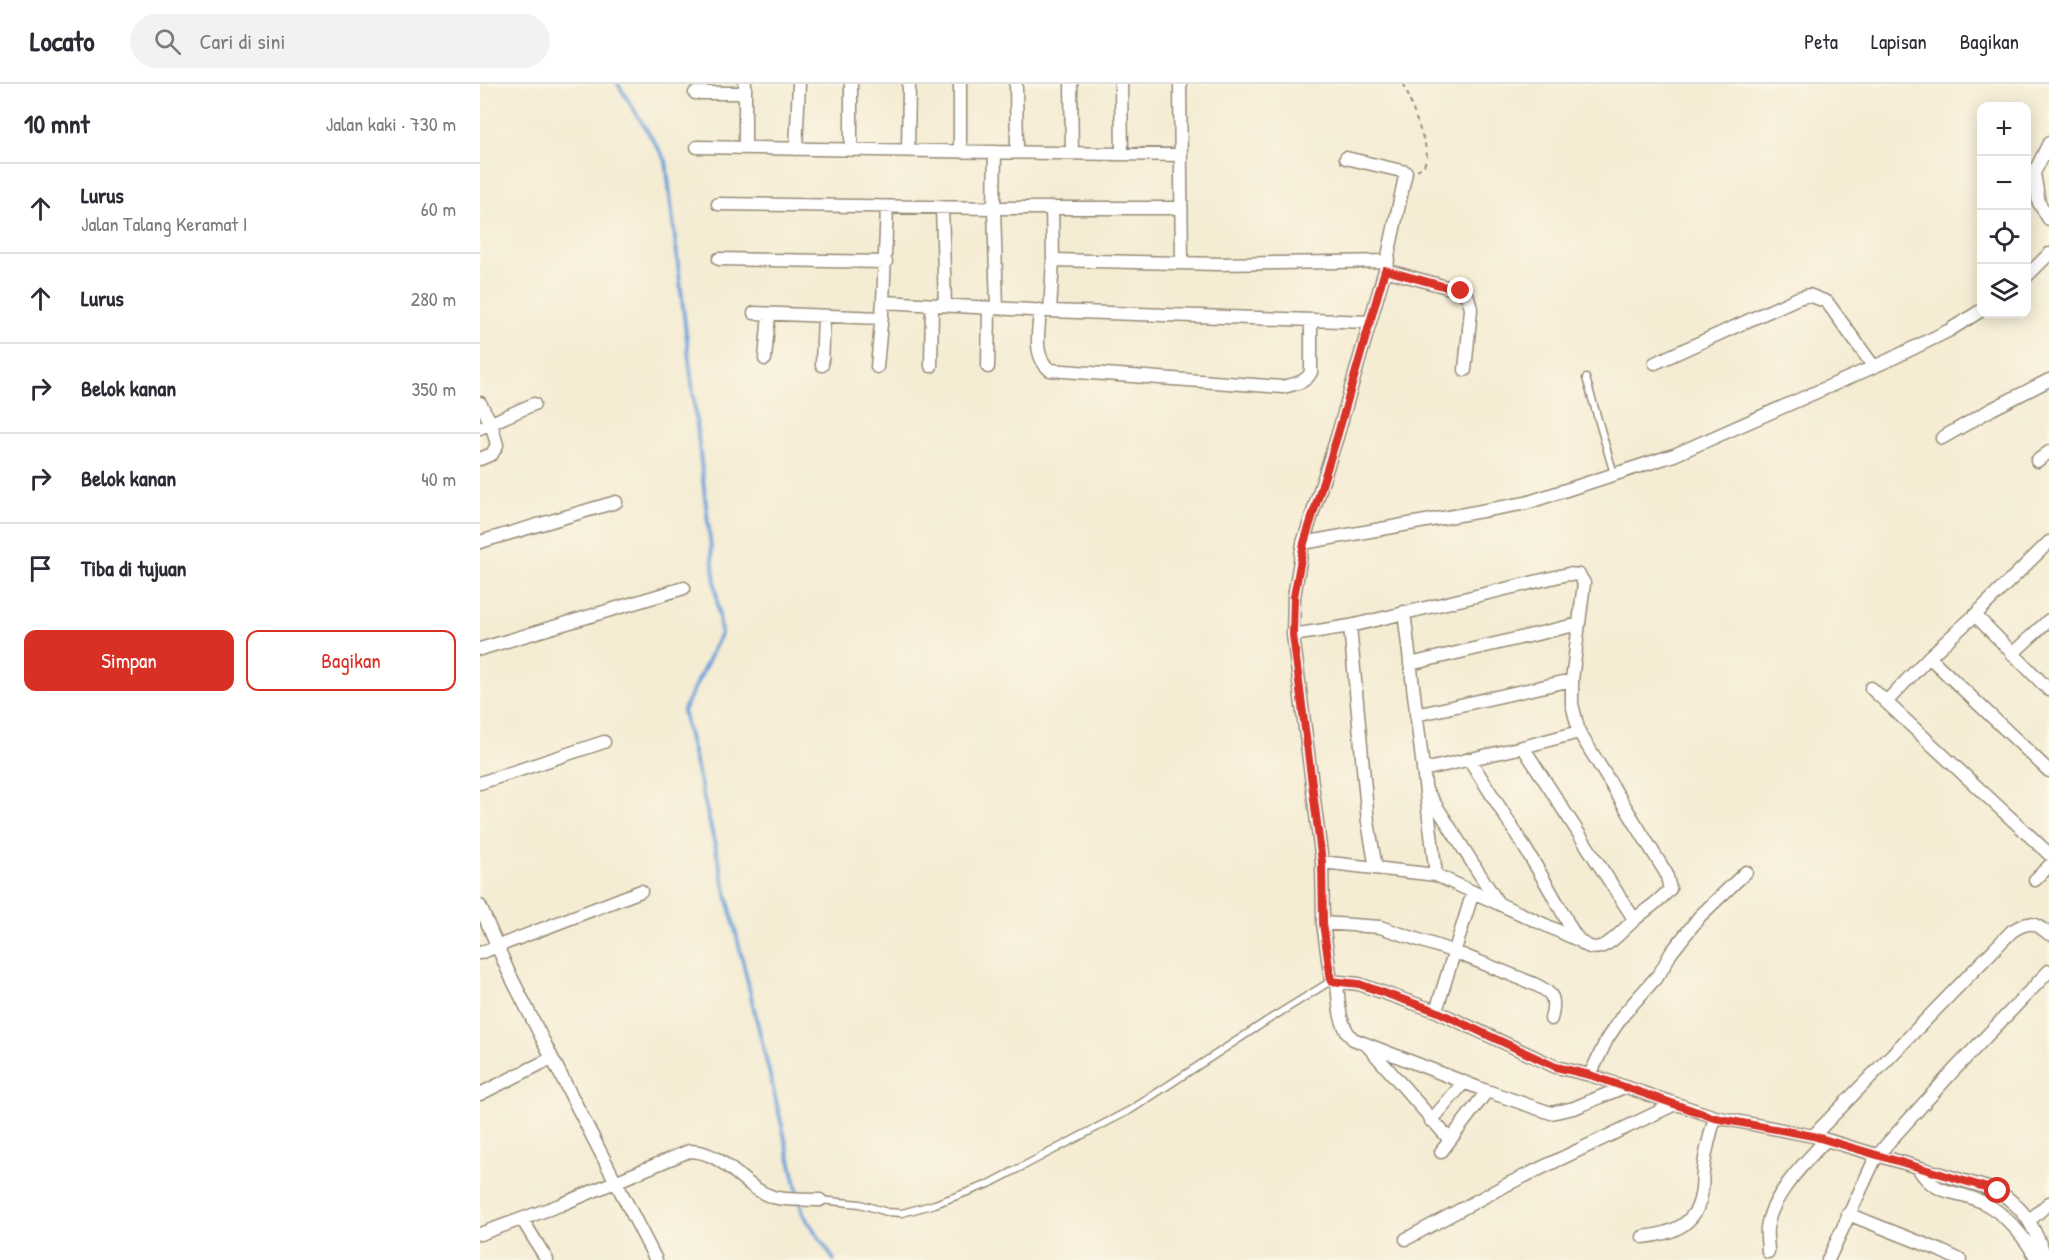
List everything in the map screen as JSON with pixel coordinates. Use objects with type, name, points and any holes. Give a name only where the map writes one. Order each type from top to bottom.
[{"type":"street","points":[[796,149],[799,84]]},
{"type":"street","points":[[851,84],[851,149]]},
{"type":"street","points":[[908,151],[909,84]]},
{"type":"street","points":[[960,84],[960,152]]},
{"type":"street","points":[[1016,84],[1017,152]]},
{"type":"street","points":[[1071,84],[1072,153]]},
{"type":"street","points":[[1121,84],[1122,154]]},
{"type":"street","points":[[1180,84],[1182,263]]},
{"type":"street","points":[[695,93],[745,88],[745,148]]},
{"type":"street","points":[[2049,143],[2034,173],[2039,203],[2049,219]]},
{"type":"street","points":[[697,147],[1181,155]]},
{"type":"street","points":[[988,367],[993,308],[995,152]]},
{"type":"street","points":[[1346,158],[1406,172],[1387,266],[1304,543],[1294,597],[1293,635],[1322,862],[1323,923],[1341,1020],[1346,1032],[1353,1039],[1551,1113],[1574,1108],[1624,1087]]},
{"type":"street","points":[[718,204],[1182,208]]},
{"type":"street","points":[[877,367],[883,302],[887,207]]},
{"type":"street","points":[[931,366],[939,305],[942,207]]},
{"type":"street","points":[[1052,207],[1053,260],[1038,354],[1043,365],[1050,370],[1283,387],[1302,382],[1311,372],[1311,320]]},
{"type":"street","points":[[2031,272],[2049,254]]},
{"type":"street","points":[[719,259],[885,262]]},
{"type":"street","points":[[1053,260],[1387,266],[1461,291],[1468,297],[1471,309],[1465,370]]},
{"type":"street","points":[[1655,363],[1798,298],[1809,296],[1827,302],[1874,367]]},
{"type":"street","points":[[883,302],[1370,322]]},
{"type":"street","points":[[754,313],[881,318]]},
{"type":"street","points":[[1304,543],[1526,503],[1674,455],[1874,367],[1948,331],[1977,313]]},
{"type":"street","points":[[765,359],[769,314]]},
{"type":"street","points":[[822,365],[824,316]]},
{"type":"street","points":[[1942,438],[2049,380]]},
{"type":"street","points":[[480,403],[485,425],[496,437],[496,450],[480,459]]},
{"type":"street","points":[[485,425],[534,404]]},
{"type":"street","points":[[2037,461],[2049,452]]},
{"type":"street","points":[[480,542],[616,502]]},
{"type":"street","points":[[1886,702],[1929,657],[2049,542]]},
{"type":"street","points":[[1293,635],[1350,626],[1568,574],[1579,575],[1584,583],[1572,680],[1572,704],[1579,732],[1666,873],[1670,889],[1664,897],[1634,919],[1613,939],[1600,947],[1591,947],[1436,875],[1322,862]]},
{"type":"street","points":[[480,649],[684,588]]},
{"type":"street","points":[[1404,612],[1436,875]]},
{"type":"street","points":[[1975,615],[2049,690]]},
{"type":"street","points":[[2012,654],[2049,620]]},
{"type":"street","points":[[1410,664],[1579,624]]},
{"type":"street","points":[[1350,626],[1368,822],[1376,868]]},
{"type":"street","points":[[1929,657],[2049,771]]},
{"type":"street","points":[[1416,715],[1572,680]]},
{"type":"street","points":[[1871,688],[2049,854]]},
{"type":"street","points":[[1423,770],[1579,732]]},
{"type":"street","points":[[480,783],[604,742]]},
{"type":"street","points":[[1523,747],[1634,919]]},
{"type":"street","points":[[1469,759],[1537,866],[1578,940]]},
{"type":"street","points":[[1426,790],[1498,903]]},
{"type":"street","points":[[2035,880],[2049,866]]},
{"type":"street","points":[[1590,1075],[1606,1039],[1623,1015],[1660,973],[1671,953],[1700,916],[1746,872]]},
{"type":"street","points":[[480,953],[640,891]]},
{"type":"street","points":[[1436,1011],[1473,892]]},
{"type":"street","points":[[480,906],[508,971],[656,1260]]},
{"type":"street","points":[[1323,923],[1380,927],[1455,952],[1544,989],[1555,1002],[1551,1019]]},
{"type":"street","points":[[1813,1136],[2012,932],[2029,923],[2038,924],[2049,934]]},
{"type":"street","points":[[1828,1260],[1848,1214],[1879,1154],[1955,1069],[2049,971]]},
{"type":"street","points":[[1334,982],[1359,984],[1436,1011],[1556,1067],[1590,1075],[1715,1118],[1813,1136],[1998,1191],[2013,1202],[2030,1220],[2048,1260]]},
{"type":"street","points":[[1365,1044],[1450,1140]]},
{"type":"street","points":[[480,1094],[552,1058]]},
{"type":"street","points":[[1431,1121],[1464,1082]]},
{"type":"street","points":[[1441,1152],[1487,1091]]},
{"type":"street","points":[[1406,1239],[1508,1184],[1675,1104]]},
{"type":"street","points":[[1643,1238],[1665,1235],[1682,1227],[1694,1215],[1701,1197],[1703,1170],[1715,1118]]},
{"type":"street","points":[[1768,1252],[1767,1227],[1779,1197],[1798,1170],[1826,1140]]},
{"type":"street","points":[[480,1234],[689,1151],[708,1153],[754,1187],[774,1197],[820,1200]]},
{"type":"street","points":[[1918,1168],[1927,1182],[1938,1188],[1983,1202],[2000,1214],[2022,1238],[2037,1260]]},
{"type":"street","points":[[2030,1220],[2049,1203]]},
{"type":"street","points":[[1848,1214],[1960,1260]]},
{"type":"street","points":[[522,1219],[546,1260]]},
{"type":"lane","points":[[1586,378],[1614,474]]},
{"type":"lane","points":[[820,1200],[860,1204],[887,1212],[902,1212],[935,1204],[989,1184],[1132,1109],[1268,1020],[1334,982]]},
{"type":"path","points":[[1404,84],[1427,156],[1424,166],[1406,172]]},
{"type":"waterway","points":[[618,84],[666,161],[721,634],[683,711],[803,1214],[834,1260]]},
{"type":"route","points":[[1461,291],[1385,270],[1304,543],[1294,597],[1293,635],[1317,815],[1322,862],[1323,923],[1331,981],[1359,984],[1436,1011],[1556,1067],[1590,1075],[1715,1118],[1813,1136],[1998,1191]]}]
